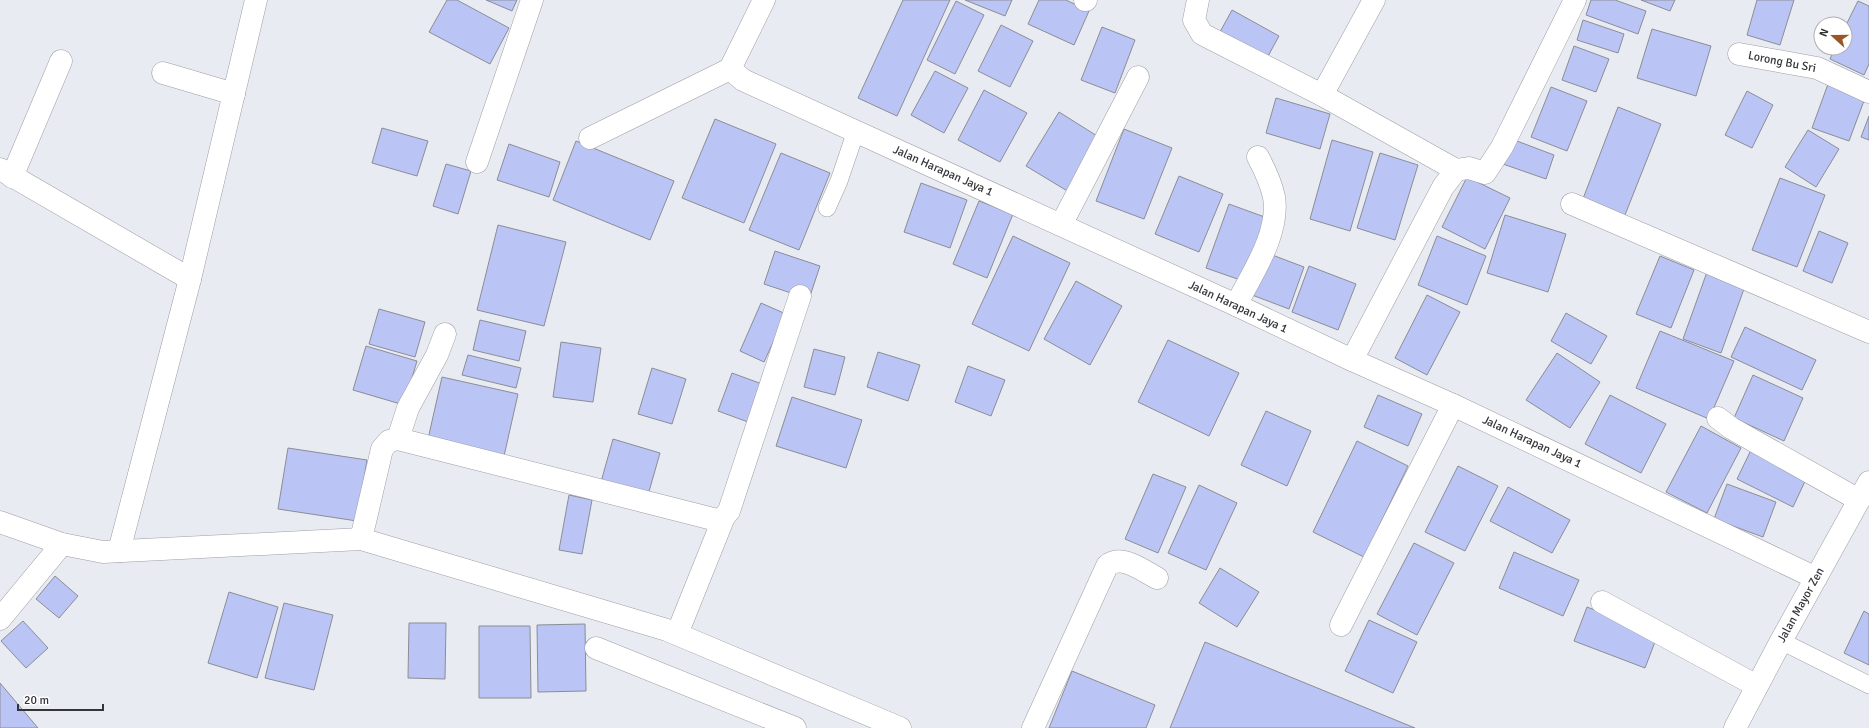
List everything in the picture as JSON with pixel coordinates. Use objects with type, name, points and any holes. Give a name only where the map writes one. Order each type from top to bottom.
[{"type":"street","points":[[119,551],[190,279],[256,0]]},
{"type":"street","points":[[477,162],[532,0]]},
{"type":"street","points":[[590,138],[730,69],[764,0]]},
{"type":"street","points":[[1198,0],[1194,20],[1202,34],[1322,95],[1456,170],[1469,168],[1485,173],[1502,147],[1575,0]]},
{"type":"street","points":[[1322,95],[1374,0]]},
{"type":"street","name":"Lorong Bu Sri","points":[[1739,54],[1817,68],[1869,92]]},
{"type":"street","points":[[61,61],[6,173],[190,279]]},
{"type":"street","name":"Jalan Harapan Jaya 1","points":[[730,69],[743,80],[1453,405],[1816,578]]},
{"type":"street","points":[[163,73],[234,94]]},
{"type":"street","points":[[1061,225],[1138,77]]},
{"type":"street","points":[[1236,305],[1270,236],[1274,221],[1274,196],[1268,176],[1258,157]]},
{"type":"street","points":[[1352,360],[1443,187],[1456,170]]},
{"type":"street","points":[[1572,204],[1869,332]]},
{"type":"street","points":[[677,634],[724,517],[729,511],[800,296]]},
{"type":"street","points":[[398,439],[408,408],[437,355],[445,334]]},
{"type":"street","points":[[1341,625],[1453,405]]},
{"type":"street","points":[[1718,418],[1731,428],[1864,491]]},
{"type":"street","points":[[361,539],[382,449],[389,440],[398,439],[717,520],[724,517]]},
{"type":"street","name":"Jalan Mayor Zen","points":[[1735,728],[1780,641],[1864,491]]},
{"type":"street","points":[[0,522],[62,544],[103,552],[361,539],[677,634],[900,728]]},
{"type":"street","points":[[0,619],[62,544]]},
{"type":"street","points":[[1033,728],[1107,566],[1112,561],[1121,560],[1157,578]]},
{"type":"street","points":[[1602,602],[1757,686]]},
{"type":"street","points":[[596,648],[795,728]]},
{"type":"lane","points":[[827,208],[839,181],[856,132]]},
{"type":"lane","points":[[1780,641],[1869,684]]},
{"type":"building","points":[[447,0],[457,0],[509,28],[490,64],[429,32]]},
{"type":"building","points":[[486,0],[517,0],[512,11]]},
{"type":"building","points":[[903,0],[950,0],[897,116],[858,98]]},
{"type":"building","points":[[965,0],[1012,0],[1005,16]]},
{"type":"building","points":[[1039,0],[1066,0],[1089,11],[1074,45],[1028,24]]},
{"type":"building","points":[[1591,0],[1615,0],[1646,11],[1638,34],[1586,15]]},
{"type":"building","points":[[1641,0],[1675,0],[1670,11]]},
{"type":"building","points":[[1757,0],[1794,0],[1780,45],[1747,35]]},
{"type":"building","points":[[956,1],[984,15],[955,74],[927,60]]},
{"type":"building","points":[[1858,1],[1869,6],[1869,64],[1864,75],[1830,59],[1831,56],[1853,56],[1853,16],[1850,16]]},
{"type":"building","points":[[1232,10],[1279,36],[1267,58],[1220,32]]},
{"type":"building","points":[[1583,20],[1624,34],[1618,53],[1577,40]]},
{"type":"building","points":[[1001,25],[1033,41],[1010,87],[978,71]]},
{"type":"building","points":[[1102,27],[1135,40],[1115,93],[1081,80]]},
{"type":"building","points":[[1652,29],[1711,46],[1696,96],[1637,78]]},
{"type":"building","points":[[1574,46],[1609,59],[1596,92],[1562,80]]},
{"type":"building","points":[[935,71],[968,88],[944,133],[911,115]]},
{"type":"building","points":[[1828,84],[1865,98],[1849,141],[1812,128]]},
{"type":"building","points":[[1551,87],[1587,101],[1567,151],[1531,137]]},
{"type":"building","points":[[984,90],[1027,113],[1000,162],[958,140]]},
{"type":"building","points":[[1747,91],[1773,105],[1752,148],[1725,135]]},
{"type":"building","points":[[1276,98],[1330,114],[1320,149],[1266,133]]},
{"type":"building","points":[[1618,107],[1661,124],[1623,220],[1581,204]]},
{"type":"building","points":[[1059,112],[1102,139],[1069,192],[1026,166]]},
{"type":"building","points":[[1869,116],[1869,140],[1861,137]]},
{"type":"building","points":[[715,119],[776,144],[744,223],[682,198]]},
{"type":"building","points":[[382,128],[428,141],[417,176],[372,163]]},
{"type":"building","points":[[1124,129],[1172,148],[1144,219],[1096,201]]},
{"type":"building","points":[[1808,130],[1839,149],[1816,187],[1785,167]]},
{"type":"building","points":[[1509,138],[1554,155],[1546,179],[1500,163]]},
{"type":"building","points":[[1332,140],[1373,152],[1350,231],[1310,219]]},
{"type":"building","points":[[576,141],[674,181],[650,240],[553,200]]},
{"type":"building","points":[[509,144],[560,162],[549,197],[497,180]]},
{"type":"building","points":[[781,153],[830,173],[799,250],[749,230]]},
{"type":"building","points":[[1380,153],[1418,165],[1395,240],[1357,228]]},
{"type":"building","points":[[446,164],[471,171],[458,214],[433,206]]},
{"type":"building","points":[[1179,176],[1223,194],[1199,252],[1155,234]]},
{"type":"building","points":[[1467,177],[1510,198],[1485,249],[1442,227]]},
{"type":"building","points":[[1780,178],[1825,195],[1797,267],[1752,250]]},
{"type":"building","points":[[921,183],[967,200],[950,248],[904,232]]},
{"type":"building","points":[[979,201],[1013,214],[987,278],[953,264]]},
{"type":"building","points":[[1229,204],[1270,219],[1246,282],[1206,268]]},
{"type":"building","points":[[1505,215],[1566,234],[1548,292],[1487,273]]},
{"type":"building","points":[[498,225],[566,242],[544,326],[477,310]]},
{"type":"building","points":[[1819,231],[1848,243],[1832,283],[1803,271]]},
{"type":"building","points":[[1013,236],[1070,263],[1029,351],[972,324]]},
{"type":"building","points":[[1437,236],[1486,256],[1467,305],[1418,285]]},
{"type":"building","points":[[775,251],[820,266],[809,299],[764,284]]},
{"type":"building","points":[[1267,253],[1304,267],[1289,309],[1252,295]]},
{"type":"building","points":[[1660,256],[1694,270],[1671,328],[1636,314]]},
{"type":"building","points":[[1309,266],[1356,284],[1338,330],[1292,312]]},
{"type":"building","points":[[1707,272],[1745,286],[1721,353],[1683,339]]},
{"type":"building","points":[[1076,281],[1122,306],[1090,365],[1044,339]]},
{"type":"building","points":[[1427,295],[1460,312],[1427,375],[1395,358]]},
{"type":"building","points":[[761,303],[786,314],[764,362],[740,351]]},
{"type":"building","points":[[379,309],[425,322],[415,357],[369,344]]},
{"type":"building","points":[[1566,313],[1607,336],[1591,364],[1551,341]]},
{"type":"building","points":[[480,320],[526,331],[519,361],[473,350]]},
{"type":"building","points":[[1745,327],[1816,360],[1802,390],[1731,357]]},
{"type":"building","points":[[1660,331],[1734,361],[1709,419],[1636,388]]},
{"type":"building","points":[[1168,340],[1239,373],[1209,436],[1138,402]]},
{"type":"building","points":[[561,342],[601,348],[593,402],[553,397]]},
{"type":"building","points":[[366,346],[417,361],[404,405],[353,390]]},
{"type":"building","points":[[814,349],[845,357],[835,395],[804,387]]},
{"type":"building","points":[[878,352],[920,365],[908,401],[867,387]]},
{"type":"building","points":[[1557,353],[1600,382],[1570,428],[1526,400]]},
{"type":"building","points":[[468,355],[521,368],[516,388],[462,375]]},
{"type":"building","points":[[968,366],[1005,380],[991,416],[955,402]]},
{"type":"building","points":[[652,368],[686,379],[672,424],[638,414]]},
{"type":"building","points":[[732,373],[762,384],[748,422],[718,411]]},
{"type":"building","points":[[1753,375],[1803,398],[1784,441],[1734,418]]},
{"type":"building","points":[[442,377],[518,394],[504,456],[428,439]]},
{"type":"building","points":[[1378,395],[1422,414],[1408,446],[1364,427]]},
{"type":"building","points":[[1610,395],[1666,424],[1641,473],[1585,444]]},
{"type":"building","points":[[792,397],[862,420],[846,468],[776,446]]},
{"type":"building","points":[[1266,411],[1311,431],[1287,486],[1241,465]]},
{"type":"building","points":[[1701,426],[1741,448],[1707,513],[1666,492]]},
{"type":"building","points":[[613,439],[660,453],[648,495],[601,482]]},
{"type":"building","points":[[1357,441],[1408,466],[1364,557],[1313,532]]},
{"type":"building","points":[[288,448],[367,460],[357,521],[278,509]]},
{"type":"building","points":[[1751,450],[1807,477],[1793,507],[1737,479]]},
{"type":"building","points":[[1458,466],[1498,486],[1465,551],[1425,532]]},
{"type":"building","points":[[1153,474],[1186,487],[1158,553],[1125,539]]},
{"type":"building","points":[[1727,484],[1776,502],[1763,537],[1714,519]]},
{"type":"building","points":[[1199,485],[1237,503],[1206,570],[1168,553]]},
{"type":"building","points":[[1508,487],[1570,520],[1552,553],[1490,521]]},
{"type":"building","points":[[569,495],[592,500],[582,554],[559,550]]},
{"type":"building","points":[[1414,543],[1454,563],[1417,635],[1377,614]]},
{"type":"building","points":[[1514,552],[1579,580],[1563,616],[1499,588]]},
{"type":"building","points":[[1220,568],[1259,592],[1237,627],[1199,603]]},
{"type":"building","points":[[55,576],[78,596],[59,618],[36,599]]},
{"type":"building","points":[[229,592],[278,607],[257,678],[208,663]]},
{"type":"building","points":[[284,603],[333,615],[314,690],[265,678]]},
{"type":"building","points":[[1587,607],[1658,634],[1645,668],[1574,641]]},
{"type":"building","points":[[1864,611],[1869,614],[1869,665],[1844,653]]},
{"type":"building","points":[[1369,620],[1417,642],[1393,693],[1345,671]]},
{"type":"building","points":[[23,621],[48,648],[26,668],[1,641]]},
{"type":"building","points":[[409,623],[446,623],[445,679],[408,678]]},
{"type":"building","points":[[585,624],[586,691],[538,692],[537,625]]},
{"type":"building","points":[[479,626],[530,626],[531,698],[479,698]]},
{"type":"building","points":[[1205,642],[1415,728],[1170,728]]},
{"type":"building","points":[[1072,671],[1155,705],[1146,728],[1049,728]]},
{"type":"building","points":[[0,683],[38,728],[0,728]]}]
